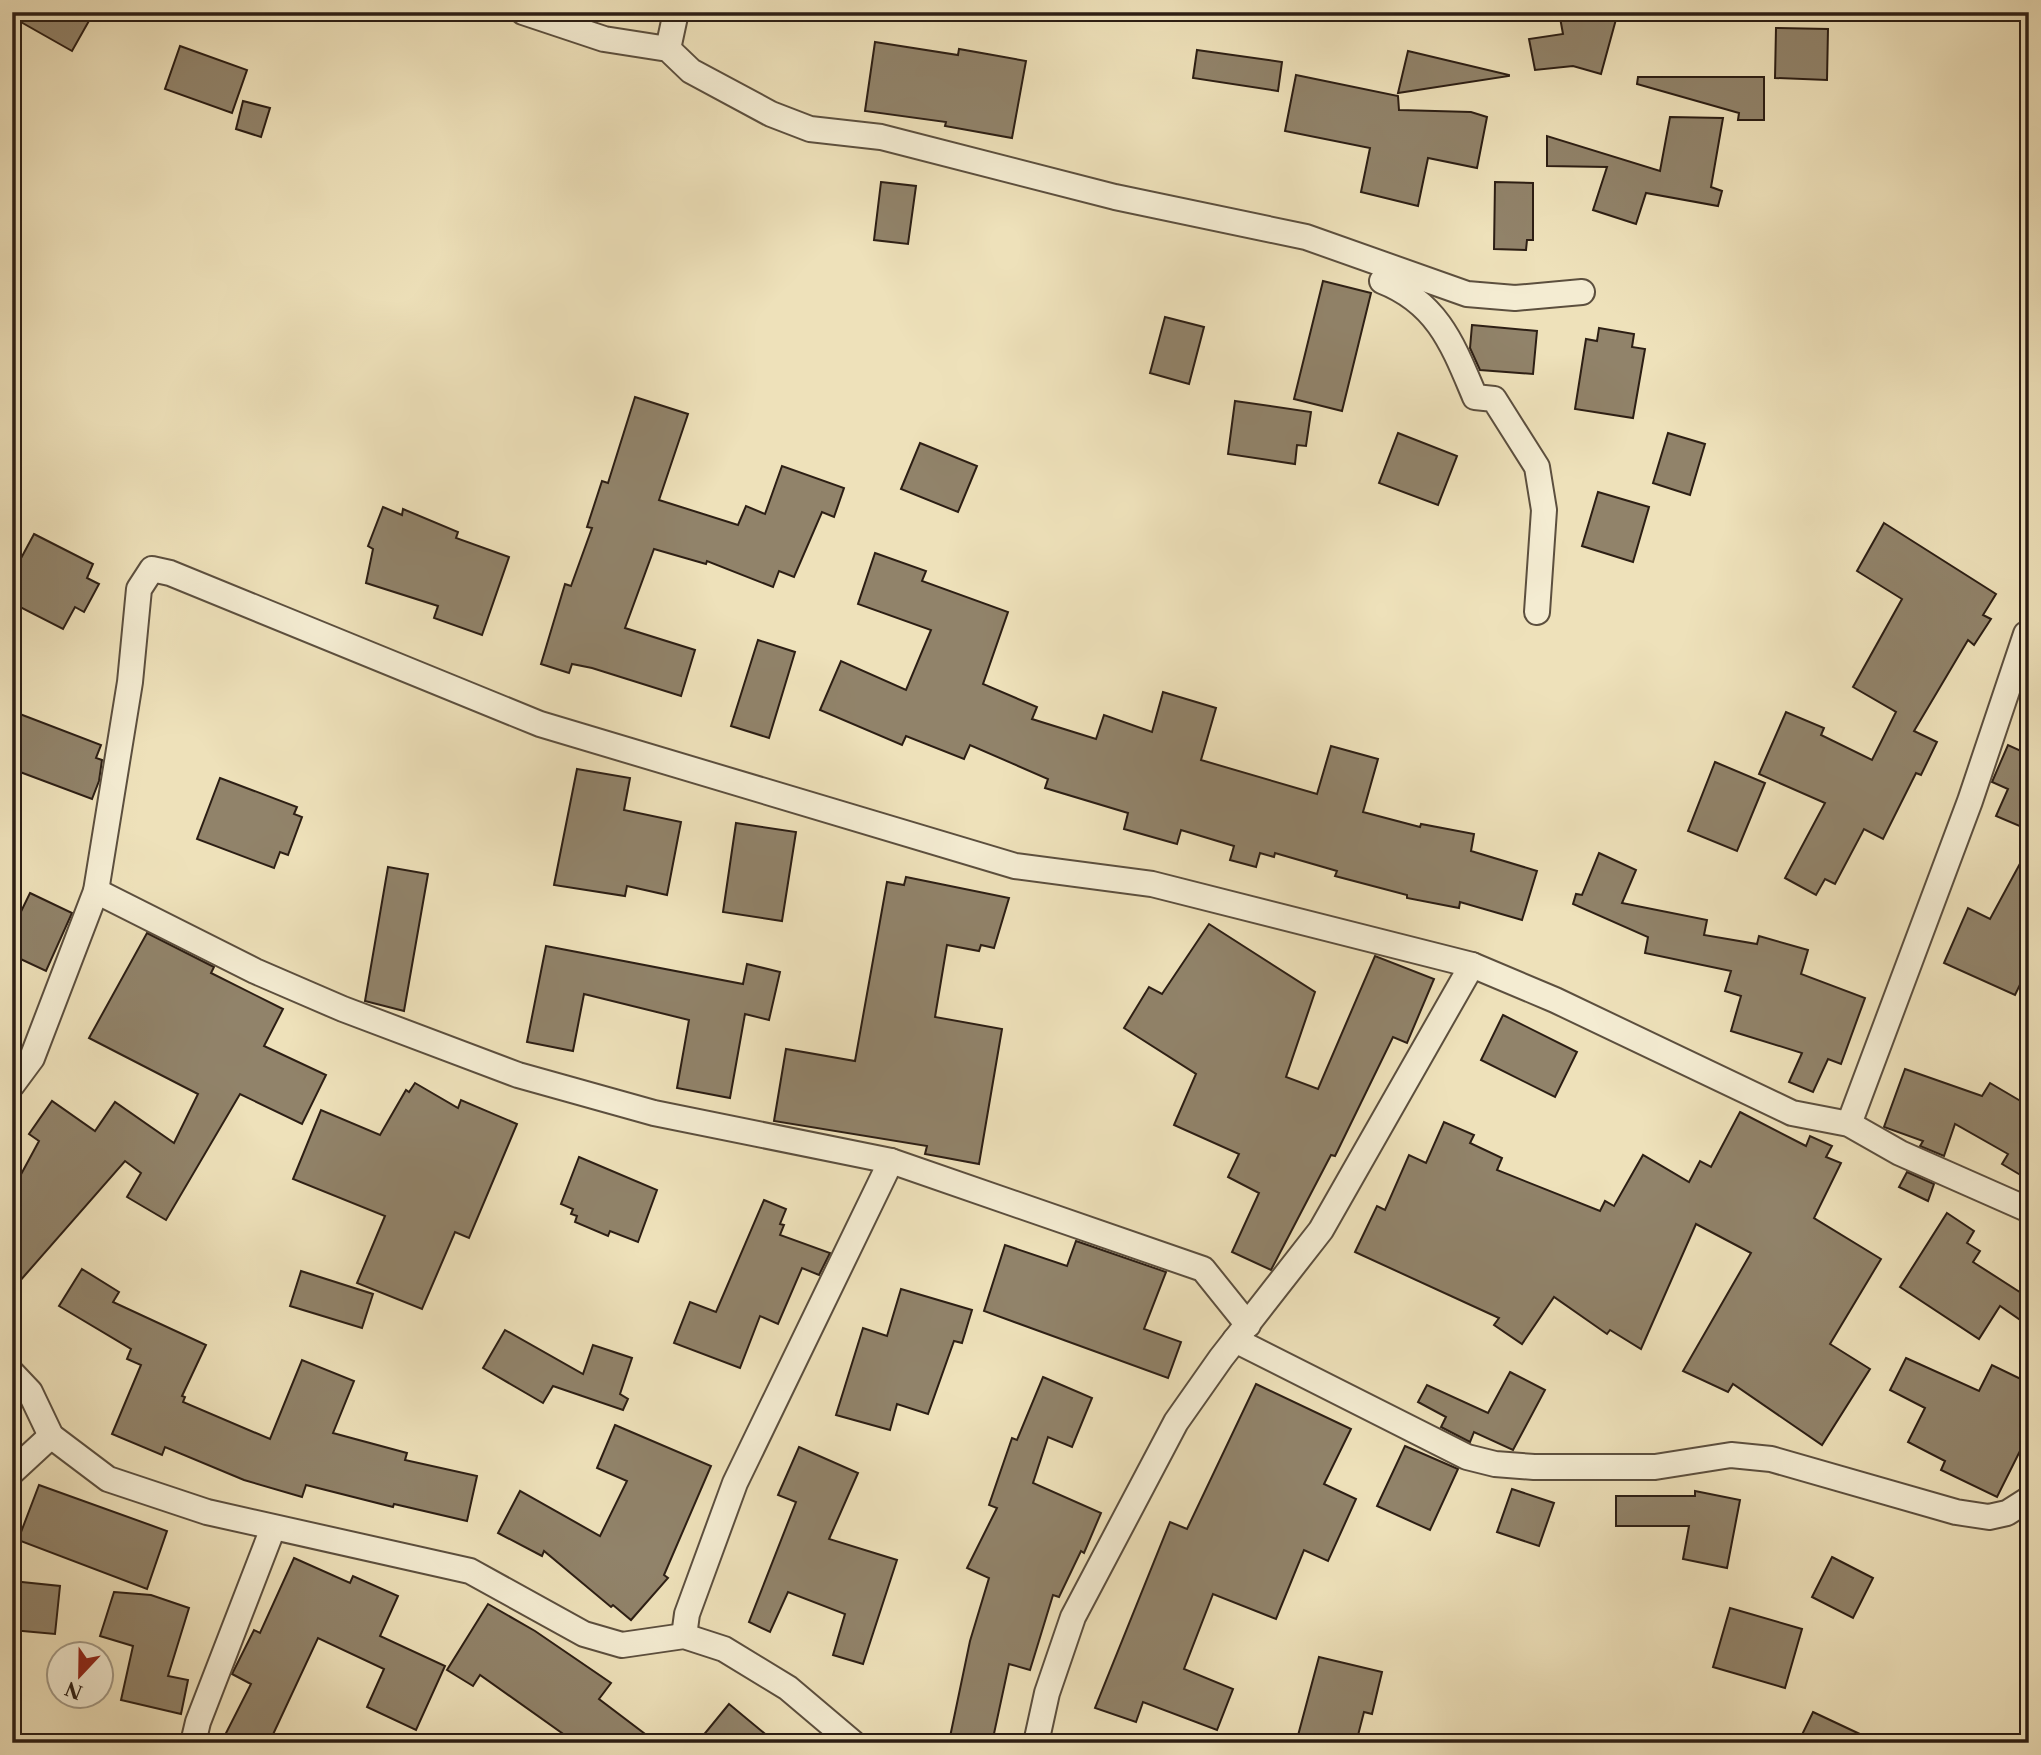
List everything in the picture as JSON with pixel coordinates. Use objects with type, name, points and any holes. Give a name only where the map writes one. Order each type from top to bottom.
[{"type":"street","points":[[523,12],[604,38],[668,49],[691,71],[771,114],[810,129],[881,137],[1115,197],[1306,237],[1467,294],[1515,298],[1582,292]]},
{"type":"street","points":[[668,49],[676,12]]},
{"type":"street","points":[[1365,258],[1371,276],[1406,290],[1433,315],[1452,344],[1475,397],[1494,399],[1537,467],[1544,510],[1537,612]]},
{"type":"street","points":[[12,1085],[32,1058],[96,891],[130,682],[139,589],[147,571],[152,569],[170,572],[540,724],[1015,866],[1153,884],[1472,965],[1555,1000],[1792,1113],[1849,1124],[1900,1153],[2029,1210]]},
{"type":"street","points":[[1849,1124],[1970,801],[2026,634]]},
{"type":"street","points":[[96,891],[255,971],[343,1009],[518,1075],[654,1113],[891,1161],[1203,1269],[1241,1333],[1467,1457],[1495,1464],[1534,1467],[1655,1467],[1731,1455],[1770,1459],[1956,1512],[1989,1517],[2007,1513],[2029,1499]]},
{"type":"street","points":[[1037,1743],[1047,1693],[1073,1617],[1176,1422],[1321,1230],[1472,965]]},
{"type":"street","points":[[684,1636],[687,1614],[736,1483],[891,1161]]},
{"type":"street","points":[[12,1373],[30,1392],[51,1436],[108,1479],[195,1508],[272,1528],[470,1571],[584,1634],[622,1645],[684,1636],[724,1649],[788,1688],[853,1743]]},
{"type":"street","points":[[12,1472],[51,1436]]},
{"type":"street","points":[[193,1743],[198,1722],[272,1528]]},
{"type":"building","points":[[12,12],[94,12],[72,51],[12,17]]},
{"type":"building","points":[[1559,12],[1618,12],[1601,74],[1573,66],[1535,70],[1529,39],[1563,34]]},
{"type":"building","points":[[1776,28],[1828,29],[1827,80],[1775,78]]},
{"type":"building","points":[[875,42],[958,55],[959,49],[1026,61],[1012,138],[945,126],[946,122],[865,111]]},
{"type":"building","points":[[180,46],[247,70],[232,113],[165,89]]},
{"type":"building","points":[[1197,50],[1282,62],[1278,91],[1193,78]]},
{"type":"building","points":[[1408,51],[1509,75],[1509,76],[1398,93]]},
{"type":"building","points":[[1296,75],[1398,96],[1399,110],[1471,112],[1487,117],[1477,168],[1428,158],[1418,206],[1361,192],[1370,148],[1285,131]]},
{"type":"building","points":[[1638,77],[1764,77],[1764,120],[1738,120],[1739,113],[1637,84]]},
{"type":"building","points":[[243,101],[270,108],[261,137],[236,129]]},
{"type":"building","points":[[1670,117],[1723,118],[1711,187],[1722,191],[1718,206],[1646,193],[1636,224],[1593,210],[1607,167],[1547,166],[1547,136],[1660,171]]},
{"type":"building","points":[[881,182],[916,186],[908,244],[874,240]]},
{"type":"building","points":[[1495,182],[1533,183],[1533,240],[1527,240],[1526,250],[1494,249]]},
{"type":"building","points":[[1323,281],[1371,293],[1342,411],[1294,399]]},
{"type":"building","points":[[1165,317],[1204,327],[1189,384],[1150,373]]},
{"type":"building","points":[[1472,325],[1537,331],[1533,374],[1480,370],[1470,348]]},
{"type":"building","points":[[1599,328],[1634,334],[1632,347],[1645,349],[1633,418],[1575,409],[1586,339],[1597,341]]},
{"type":"building","points":[[635,397],[688,414],[659,500],[738,525],[746,506],[765,514],[782,466],[844,488],[834,517],[822,512],[794,577],[779,571],[773,587],[707,561],[706,564],[654,549],[625,628],[695,650],[681,696],[592,668],[572,664],[569,673],[541,664],[565,584],[571,586],[592,528],[587,527],[602,481],[608,483]]},
{"type":"building","points":[[1235,401],[1311,412],[1306,446],[1297,445],[1295,464],[1228,454]]},
{"type":"building","points":[[1398,433],[1457,456],[1438,505],[1379,483]]},
{"type":"building","points":[[1668,433],[1705,444],[1690,495],[1653,483]]},
{"type":"building","points":[[920,443],[977,466],[958,512],[901,489]]},
{"type":"building","points":[[1598,492],[1649,507],[1633,562],[1582,546]]},
{"type":"building","points":[[383,507],[402,515],[403,509],[458,532],[456,538],[509,557],[482,635],[434,618],[438,606],[366,583],[373,549],[368,546]]},
{"type":"building","points":[[1884,523],[1996,594],[1983,615],[1991,619],[1974,645],[1968,640],[1914,731],[1937,742],[1921,775],[1916,773],[1883,839],[1864,829],[1835,884],[1825,879],[1816,895],[1785,878],[1825,803],[1759,774],[1786,712],[1824,728],[1821,735],[1872,760],[1896,712],[1853,687],[1902,599],[1857,571]]},
{"type":"building","points":[[34,534],[93,564],[87,578],[99,584],[84,612],[75,607],[63,629],[12,603],[12,575]]},
{"type":"building","points":[[875,553],[926,571],[922,581],[1008,612],[983,684],[1037,707],[1032,719],[1096,739],[1104,715],[1152,732],[1163,692],[1216,708],[1201,760],[1317,794],[1331,746],[1378,759],[1363,812],[1420,827],[1421,824],[1474,834],[1471,851],[1537,871],[1522,920],[1460,902],[1459,908],[1407,898],[1407,895],[1335,876],[1337,871],[1275,853],[1274,857],[1260,853],[1256,867],[1230,860],[1234,846],[1181,830],[1177,844],[1124,829],[1128,813],[1045,788],[1048,779],[970,745],[964,759],[906,736],[902,745],[820,710],[841,661],[906,690],[931,630],[858,604]]},
{"type":"building","points":[[758,640],[795,652],[769,738],[731,726]]},
{"type":"building","points":[[12,711],[101,745],[96,758],[102,760],[99,781],[92,799],[12,769]]},
{"type":"building","points":[[2029,739],[2029,830],[1996,816],[2008,789],[1992,782],[2008,745],[2023,752]]},
{"type":"building","points":[[1715,762],[1765,783],[1737,851],[1688,831]]},
{"type":"building","points":[[577,769],[630,778],[624,810],[681,822],[667,895],[627,886],[625,896],[554,885]]},
{"type":"building","points":[[220,778],[297,807],[294,814],[302,817],[288,855],[280,852],[274,868],[197,839]]},
{"type":"building","points":[[736,823],[796,832],[782,921],[723,912]]},
{"type":"building","points":[[2029,847],[2029,966],[2015,995],[1944,963],[1968,908],[1990,919]]},
{"type":"building","points":[[1599,853],[1636,870],[1622,903],[1707,920],[1704,935],[1757,944],[1759,936],[1808,950],[1801,974],[1865,998],[1841,1064],[1828,1059],[1813,1092],[1789,1082],[1802,1053],[1731,1031],[1741,996],[1725,991],[1731,971],[1645,953],[1648,937],[1573,904],[1576,894],[1582,895]]},
{"type":"building","points":[[388,867],[428,874],[404,1011],[365,1001]]},
{"type":"building","points":[[906,877],[1009,898],[994,948],[981,945],[979,951],[947,945],[935,1017],[1002,1029],[979,1164],[925,1154],[927,1146],[774,1121],[786,1049],[855,1061],[887,882],[904,885]]},
{"type":"building","points":[[30,893],[72,913],[46,971],[12,955],[12,930]]},
{"type":"building","points":[[1209,924],[1315,992],[1286,1077],[1318,1089],[1375,956],[1434,979],[1407,1043],[1393,1037],[1335,1156],[1331,1155],[1271,1270],[1232,1252],[1259,1193],[1228,1177],[1239,1154],[1174,1125],[1196,1074],[1124,1028],[1149,987],[1162,994]]},
{"type":"building","points":[[147,933],[214,967],[211,973],[283,1009],[264,1046],[326,1075],[302,1124],[240,1094],[166,1220],[127,1197],[141,1173],[125,1161],[12,1290],[12,1191],[39,1141],[29,1134],[52,1101],[95,1131],[115,1102],[174,1143],[198,1094],[89,1038]]},
{"type":"building","points":[[546,946],[743,984],[747,964],[780,972],[769,1020],[745,1014],[730,1098],[677,1088],[689,1020],[584,994],[573,1051],[527,1042]]},
{"type":"building","points":[[1503,1015],[1577,1052],[1555,1097],[1481,1060]]},
{"type":"building","points":[[1905,1069],[1982,1096],[1990,1083],[2029,1106],[2029,1180],[2002,1164],[2008,1154],[1955,1124],[1944,1156],[1920,1146],[1923,1141],[1884,1127]]},
{"type":"building","points":[[415,1083],[458,1108],[461,1100],[517,1124],[469,1238],[455,1232],[422,1309],[357,1283],[385,1216],[293,1179],[321,1110],[380,1135],[406,1090],[409,1092]]},
{"type":"building","points":[[1740,1112],[1806,1146],[1810,1136],[1832,1146],[1826,1157],[1841,1163],[1814,1218],[1881,1259],[1830,1344],[1870,1369],[1822,1445],[1733,1384],[1728,1392],[1683,1371],[1751,1253],[1696,1224],[1641,1349],[1610,1330],[1607,1334],[1554,1297],[1522,1344],[1494,1325],[1499,1318],[1355,1252],[1377,1206],[1385,1210],[1409,1155],[1426,1163],[1444,1122],[1474,1135],[1470,1143],[1502,1158],[1497,1170],[1600,1211],[1605,1201],[1614,1206],[1643,1155],[1689,1182],[1700,1161],[1711,1167]]},
{"type":"building","points":[[579,1157],[657,1190],[638,1242],[610,1231],[608,1236],[575,1222],[577,1216],[571,1214],[573,1209],[561,1204]]},
{"type":"building","points":[[1907,1172],[1934,1184],[1928,1201],[1899,1187]]},
{"type":"building","points":[[764,1200],[786,1209],[780,1224],[784,1225],[780,1235],[830,1253],[819,1275],[802,1268],[778,1324],[760,1316],[740,1368],[674,1343],[690,1302],[716,1312]]},
{"type":"building","points":[[1947,1213],[1974,1231],[1967,1243],[1980,1251],[1973,1262],[2029,1298],[2029,1326],[2000,1306],[1979,1339],[1900,1287]]},
{"type":"building","points":[[1076,1241],[1166,1272],[1144,1329],[1181,1342],[1168,1378],[984,1311],[1005,1245],[1067,1266]]},
{"type":"building","points":[[82,1269],[119,1292],[113,1302],[206,1345],[182,1396],[185,1397],[183,1402],[270,1439],[302,1360],[354,1381],[333,1433],[407,1453],[405,1460],[477,1476],[467,1521],[394,1504],[393,1507],[306,1485],[302,1497],[244,1480],[165,1447],[162,1455],[112,1434],[141,1365],[127,1359],[131,1349],[59,1306]]},
{"type":"building","points":[[301,1271],[373,1294],[362,1328],[290,1306]]},
{"type":"building","points":[[901,1289],[972,1310],[962,1343],[954,1341],[928,1414],[897,1404],[890,1430],[836,1415],[863,1328],[887,1336]]},
{"type":"building","points":[[505,1330],[583,1374],[593,1345],[632,1358],[620,1394],[628,1399],[623,1410],[553,1386],[543,1403],[483,1368]]},
{"type":"building","points":[[1906,1358],[1979,1391],[1992,1365],[2029,1383],[2029,1433],[1997,1497],[1941,1470],[1945,1461],[1908,1442],[1925,1408],[1890,1390]]},
{"type":"building","points":[[1510,1372],[1545,1390],[1513,1450],[1474,1432],[1470,1442],[1441,1427],[1446,1417],[1418,1402],[1427,1385],[1488,1413]]},
{"type":"building","points":[[1043,1377],[1092,1398],[1072,1447],[1048,1437],[1033,1483],[1101,1513],[1084,1553],[1081,1551],[1059,1597],[1053,1595],[1030,1670],[1009,1664],[992,1743],[950,1737],[970,1641],[989,1578],[967,1568],[997,1508],[989,1505],[1012,1438],[1017,1440]]},
{"type":"building","points":[[1256,1384],[1351,1429],[1324,1484],[1356,1499],[1328,1561],[1304,1550],[1276,1619],[1213,1594],[1184,1669],[1233,1689],[1217,1730],[1143,1702],[1136,1722],[1095,1708],[1170,1522],[1187,1529]]},
{"type":"building","points":[[615,1425],[711,1466],[664,1575],[668,1578],[631,1620],[613,1605],[611,1607],[544,1551],[542,1556],[498,1533],[520,1491],[600,1536],[627,1481],[597,1468]]},
{"type":"building","points":[[1405,1446],[1458,1469],[1430,1530],[1377,1506]]},
{"type":"building","points":[[799,1447],[858,1473],[829,1539],[897,1560],[863,1664],[833,1655],[845,1614],[788,1592],[770,1632],[749,1622],[796,1502],[778,1495]]},
{"type":"building","points":[[39,1485],[167,1531],[147,1589],[18,1540]]},
{"type":"building","points":[[1512,1489],[1554,1503],[1539,1546],[1497,1532]]},
{"type":"building","points":[[1695,1491],[1740,1500],[1727,1568],[1683,1559],[1689,1526],[1616,1526],[1616,1496],[1695,1496]]},
{"type":"building","points":[[1832,1557],[1873,1578],[1853,1618],[1812,1597]]},
{"type":"building","points":[[294,1558],[350,1583],[353,1576],[398,1596],[380,1636],[445,1666],[416,1730],[367,1707],[384,1669],[318,1638],[269,1743],[221,1743],[251,1684],[232,1674],[254,1630],[260,1633]]},
{"type":"building","points":[[12,1581],[60,1586],[55,1634],[12,1630]]},
{"type":"building","points":[[114,1592],[151,1595],[189,1608],[168,1676],[188,1680],[181,1714],[121,1700],[133,1646],[100,1636]]},
{"type":"building","points":[[488,1604],[535,1631],[611,1683],[599,1699],[657,1743],[576,1743],[480,1675],[473,1686],[447,1670]]},
{"type":"building","points":[[1730,1608],[1802,1629],[1785,1688],[1713,1667]]},
{"type":"building","points":[[1319,1657],[1382,1672],[1372,1714],[1364,1712],[1356,1743],[1296,1743]]},
{"type":"building","points":[[729,1704],[776,1743],[697,1743]]},
{"type":"building","points":[[1813,1712],[1879,1743],[1798,1743]]}]
